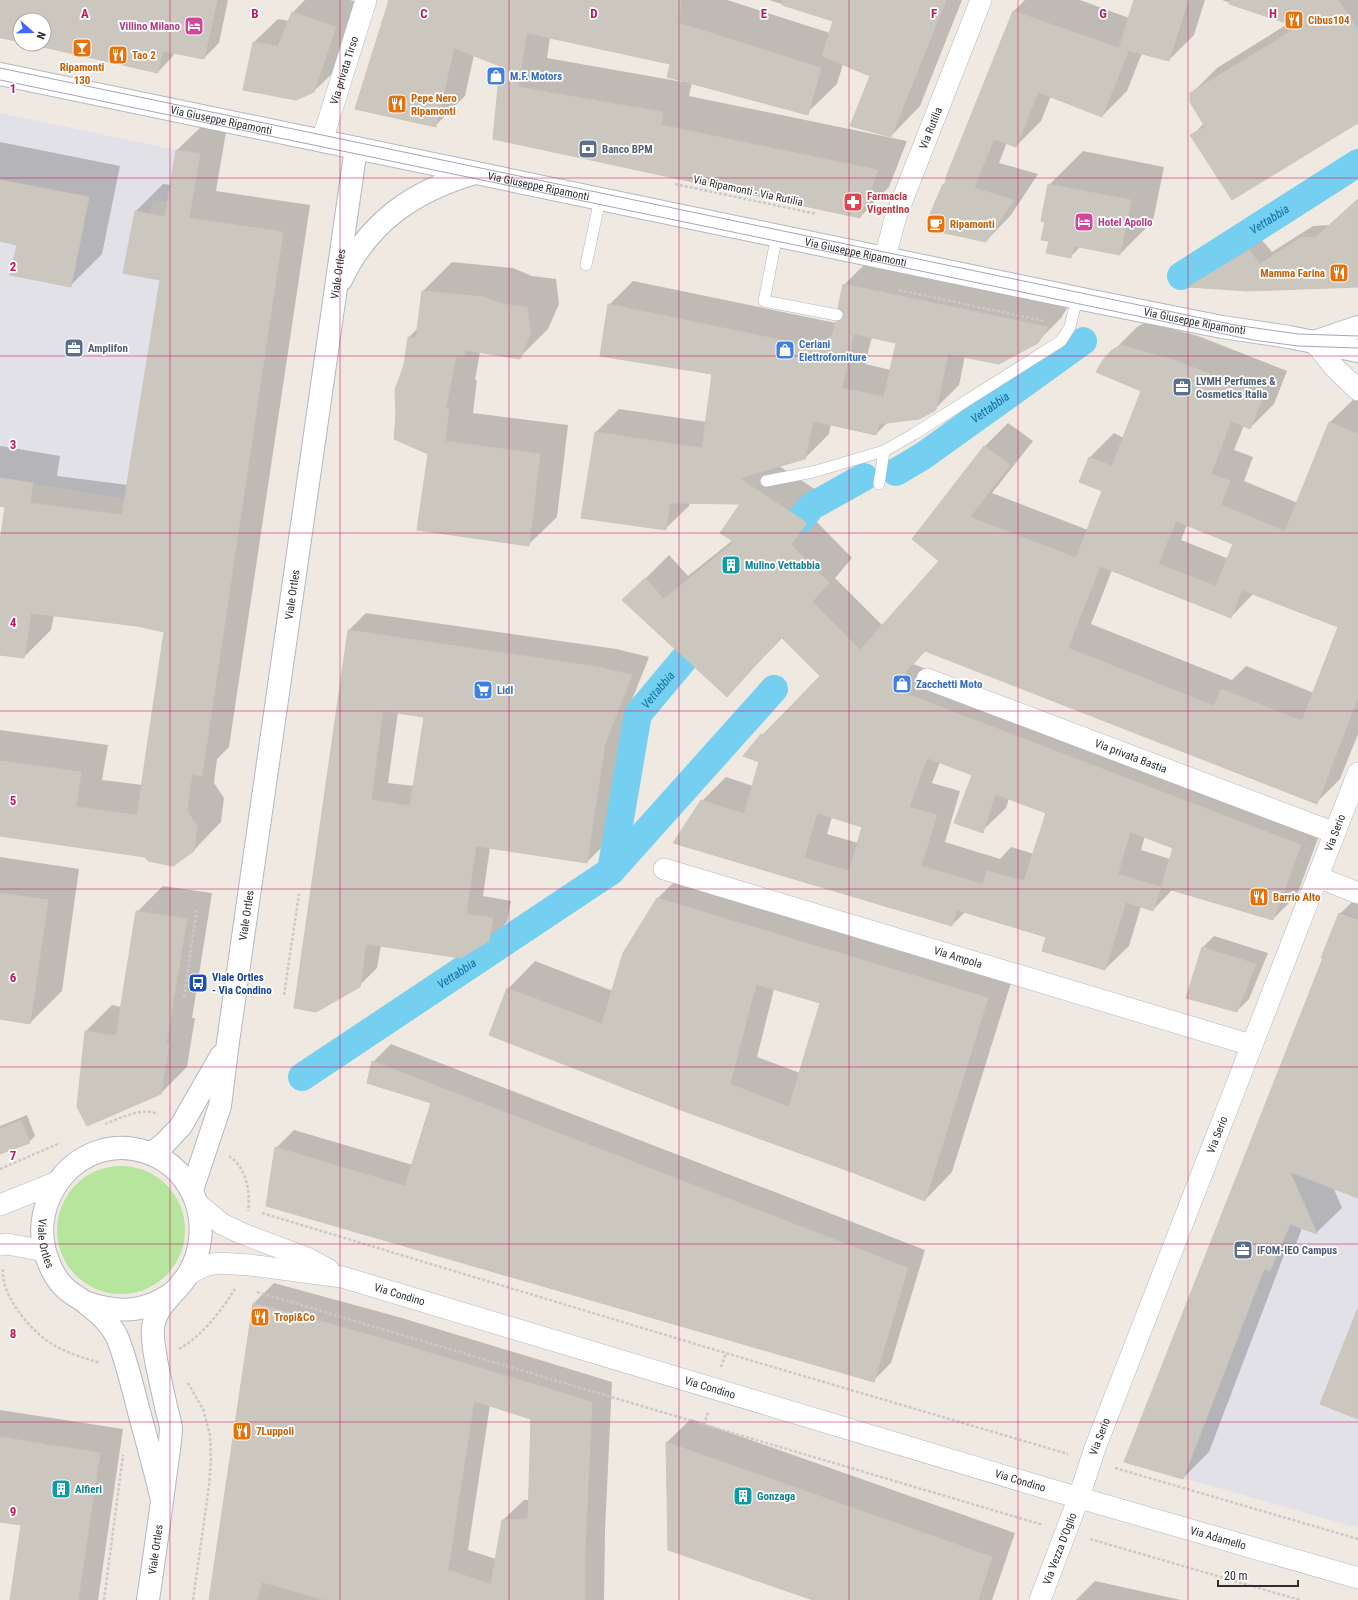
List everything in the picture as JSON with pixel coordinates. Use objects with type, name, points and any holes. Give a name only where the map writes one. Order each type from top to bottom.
[{"type":"street","name":"Via privata Tirso","points":[[322,141],[366,0]]},
{"type":"street","name":"Via Rutilia","points":[[885,257],[896,216],[981,0]]},
{"type":"street","name":"Via Giuseppe Ripamonti","points":[[0,74],[1077,298],[1222,327],[1314,342],[1358,351]]},
{"type":"street","name":"Viale Ortles","points":[[195,1197],[220,1106],[356,148]]},
{"type":"street","points":[[334,296],[350,262],[363,242],[380,223],[402,206],[420,195],[476,173]]},
{"type":"street","name":"Via Giuseppe Ripamonti","points":[[1314,342],[1358,326]]},
{"type":"street","points":[[1314,342],[1335,368],[1358,390]]},
{"type":"street","name":"Via privata Bastia","points":[[926,679],[1335,833]]},
{"type":"street","name":"Via Serio","points":[[1079,1497],[1095,1448],[1358,773]]},
{"type":"street","name":"Via Ampola","points":[[664,869],[1251,1045]]},
{"type":"street","points":[[1318,877],[1358,893]]},
{"type":"street","name":"Viale Ortles","points":[[151,1154],[181,1126],[210,1077],[228,1042]]},
{"type":"street","name":"Viale Ortles","points":[[148,1600],[162,1500],[171,1428],[155,1354],[153,1327],[159,1310],[190,1272],[195,1261],[202,1229],[195,1197],[186,1180],[173,1166],[151,1154],[138,1150],[122,1148],[102,1151],[81,1160],[72,1166],[57,1182],[48,1198],[44,1215],[43,1233],[45,1251],[48,1262],[65,1288],[87,1303],[105,1320],[116,1336],[127,1366],[162,1500]]},
{"type":"street","points":[[0,1205],[57,1182]]},
{"type":"street","name":"Via Condino","points":[[195,1197],[222,1224],[248,1236],[307,1258],[342,1277]]},
{"type":"street","points":[[0,1246],[7,1244],[45,1251]]},
{"type":"street","name":"Via Condino","points":[[190,1272],[204,1266],[218,1263],[250,1265],[342,1277],[1079,1497]]},
{"type":"street","name":"Viale Ortles","points":[[87,1303],[115,1310],[138,1309],[162,1301],[173,1293]]},
{"type":"street","name":"Via Adamello","points":[[1079,1497],[1358,1578]]},
{"type":"street","name":"Via Vezza D'Oglio","points":[[1040,1600],[1079,1497]]},
{"type":"lane","points":[[586,265],[600,199]]},
{"type":"lane","points":[[777,235],[764,301],[837,315]]},
{"type":"lane","points":[[766,481],[813,472],[884,451],[914,434],[1061,341],[1070,327],[1077,298]]},
{"type":"lane","points":[[880,484],[884,451]]},
{"type":"path","name":"Via Ripamonti - Via Rutilia","points":[[675,184],[817,214]]},
{"type":"path","points":[[899,290],[1044,321]]},
{"type":"path","points":[[284,995],[298,894]]},
{"type":"path","points":[[184,997],[196,908]]},
{"type":"path","points":[[226,1154],[232,1158],[241,1169],[249,1194],[249,1209],[254,1210]]},
{"type":"path","points":[[259,1212],[712,1349],[1069,1454]]},
{"type":"path","points":[[3,1267],[2,1276],[8,1296],[27,1322],[46,1340],[69,1352],[104,1364]]},
{"type":"path","points":[[176,1350],[188,1343],[212,1319],[229,1299],[237,1286]]},
{"type":"path","points":[[251,1290],[1044,1525]]},
{"type":"path","points":[[186,1377],[203,1409],[210,1434],[211,1460],[209,1486],[193,1600]]},
{"type":"path","points":[[104,1600],[124,1452]]},
{"type":"path","points":[[1117,1468],[1358,1539]]},
{"type":"path","points":[[1091,1539],[1300,1600]]},
{"type":"shaded area","name":"Amplifon","points":[[0,113],[176,150],[168,202],[153,200],[149,214],[135,211],[123,273],[160,280],[125,499],[0,478]]},
{"type":"shaded area","points":[[1341,911],[1358,918],[1358,1528],[1128,1462]]},
{"type":"green space","points":[[115,1166],[127,1166],[140,1169],[157,1177],[170,1189],[182,1211],[185,1230],[184,1242],[180,1254],[174,1266],[162,1279],[140,1291],[127,1294],[115,1294],[102,1291],[85,1283],[72,1271],[60,1249],[57,1236],[57,1224],[60,1211],[68,1194],[80,1181],[102,1169]]},
{"type":"building","points":[[0,0],[217,0],[204,59],[163,51],[158,73],[52,49],[52,12],[12,12],[12,40],[0,37]]},
{"type":"building","points":[[389,0],[681,0],[679,23],[821,68],[808,115],[667,77],[670,64],[527,33],[518,87],[663,112],[661,125],[878,170],[860,218],[493,139],[500,66],[454,48],[436,127],[355,109]]},
{"type":"building","points":[[782,0],[946,0],[891,137],[850,126],[870,76],[822,56],[833,21],[782,5]]},
{"type":"building","points":[[1134,0],[1188,0],[1169,61],[1119,48]]},
{"type":"building","points":[[1230,0],[1338,0],[1358,30],[1358,123],[1232,200],[1190,135],[1205,127],[1190,102],[1190,93],[1298,27],[1229,4]]},
{"type":"building","points":[[1013,11],[1128,52],[1102,117],[1038,92],[1016,147],[994,139],[974,188],[1014,200],[986,242],[931,230],[927,221],[943,184],[945,184],[947,175]]},
{"type":"building","points":[[292,12],[336,27],[314,92],[296,100],[243,90],[253,42],[278,46]]},
{"type":"building","points":[[176,150],[200,154],[189,218],[283,232],[202,776],[192,774],[187,811],[197,826],[194,851],[173,866],[148,861],[145,857],[0,836],[0,761],[81,772],[76,807],[137,815],[164,632],[137,626],[31,613],[24,658],[0,655],[0,542],[5,507],[0,506],[0,478],[33,483],[30,503],[122,515],[160,280],[123,273],[135,211],[165,217]]},
{"type":"building","points":[[0,180],[89,197],[71,287],[10,275],[17,245],[0,241]]},
{"type":"building","points":[[1048,184],[1131,200],[1120,255],[1074,246],[1071,258],[1046,253],[1049,241],[1041,240],[1045,222],[1041,221]]},
{"type":"building","points":[[1358,199],[1358,287],[1248,291],[1188,287],[1249,250],[1260,264],[1300,238],[1316,237]]},
{"type":"building","points":[[843,284],[1048,327],[1038,343],[999,364],[948,354],[936,410],[919,419],[879,424],[876,435],[813,421],[805,459],[739,478],[807,523],[791,545],[829,583],[812,602],[860,650],[939,561],[912,539],[984,446],[1010,465],[970,517],[1076,558],[1102,491],[1079,482],[1089,457],[1112,466],[1141,391],[1096,372],[1103,360],[1112,350],[1121,345],[1174,360],[1264,395],[1250,429],[1231,421],[1211,474],[1230,481],[1221,505],[1285,531],[1329,422],[1358,434],[1358,697],[1317,804],[925,651],[891,688],[1301,845],[1273,920],[1161,887],[1153,911],[1126,902],[1105,970],[1042,951],[1046,937],[957,910],[952,926],[673,843],[701,800],[744,814],[759,762],[743,756],[761,734],[763,735],[820,676],[781,637],[727,697],[622,600],[645,578],[664,599],[734,542],[720,533],[740,504],[670,503],[666,530],[581,518],[595,432],[702,448],[712,374],[600,356],[608,304],[824,349],[833,333],[835,322],[840,321],[844,317],[843,312],[838,308]],"holes":[[[854,334],[896,343],[884,397],[842,388]],[[1176,521],[1233,544],[1216,586],[1158,564]],[[1100,566],[1231,618],[1242,590],[1338,627],[1302,721],[1221,689],[1214,706],[1068,648]],[[927,758],[972,775],[954,823],[983,833],[995,794],[1046,813],[1024,881],[987,871],[983,884],[921,866],[937,815],[909,807]],[[817,813],[862,827],[849,871],[804,858]],[[1130,832],[1173,848],[1161,887],[1118,874]]]},
{"type":"building","points":[[422,291],[484,297],[503,304],[527,307],[531,333],[520,359],[465,350],[464,357],[456,356],[446,408],[449,409],[445,441],[540,454],[529,546],[417,530],[428,454],[394,439],[396,414],[395,390],[404,365],[408,337],[416,338]]},
{"type":"building","points":[[348,630],[598,667],[632,675],[605,744],[587,863],[476,846],[466,914],[493,918],[489,941],[461,958],[366,944],[360,987],[316,1012],[294,1008]],"holes":[[[383,711],[424,717],[410,806],[371,800]]]},
{"type":"building","points":[[0,893],[48,900],[30,1024],[0,1019]]},
{"type":"building","points":[[657,898],[988,998],[925,1201],[857,1174],[681,1110],[489,1035],[507,988],[602,1024],[623,953]],"holes":[[[756,984],[820,1003],[789,1107],[730,1084]]]},
{"type":"building","points":[[136,911],[187,919],[166,1044],[169,1044],[161,1094],[87,1126],[77,1107],[85,1031],[116,1036]]},
{"type":"building","name":"IFOM-IEO Campus","points":[[1339,913],[1358,920],[1358,1198],[1290,1172],[1317,1234],[1290,1224],[1270,1271],[1264,1269],[1183,1479],[1124,1462],[1323,958],[1321,958]]},
{"type":"building","points":[[1202,947],[1256,964],[1237,1012],[1186,998]]},
{"type":"building","points":[[372,1061],[908,1268],[874,1382],[266,1206],[275,1147],[405,1186],[431,1103],[367,1083]]},
{"type":"building","points":[[21,1120],[30,1143],[0,1154],[0,1129]]},
{"type":"building","points":[[253,1303],[381,1338],[592,1402],[585,1552],[585,1600],[325,1600],[262,1582],[257,1600],[209,1600]],"holes":[[[474,1401],[531,1419],[528,1519],[502,1520],[491,1584],[448,1570]]]},
{"type":"building","points":[[1358,1310],[1358,1419],[1320,1404]]},
{"type":"building","name":"Alfieri","points":[[0,1437],[100,1453],[78,1600],[10,1600],[21,1525],[0,1522]]},
{"type":"building","name":"Gonzaga","points":[[666,1442],[992,1557],[978,1600],[813,1600],[668,1550]]},
{"type":"waterway","name":"Vettabbia","points":[[1181,276],[1358,163]]},
{"type":"waterway","name":"Vettabbia","points":[[896,472],[923,456],[1083,341]]},
{"type":"waterway","name":"Vettabbia","points":[[801,519],[812,506],[864,477]]},
{"type":"waterway","name":"Vettabbia","points":[[302,1077],[611,871],[638,714],[710,628]]},
{"type":"waterway","name":"Vettabbia","points":[[611,871],[774,689]]},
{"type":"tram line","points":[[0,68],[1235,325],[1298,334],[1358,336]]},
{"type":"tram line","points":[[0,80],[1253,340],[1298,346],[1358,348]]},
{"type":"place","name":"Cibus104","points":[[1294,20]]},
{"type":"place","name":"Villino Milano","points":[[194,26]]},
{"type":"place","name":"Ripamonti 130","points":[[82,48]]},
{"type":"place","name":"Tao 2","points":[[118,55]]},
{"type":"place","name":"M.F. Motors","points":[[496,76]]},
{"type":"place","name":"Pepe Nero Ripamonti","points":[[397,104]]},
{"type":"place","name":"Banco BPM","points":[[588,149]]},
{"type":"place","name":"Farmacia Vigentino","points":[[853,202]]},
{"type":"place","name":"Hotel Apollo","points":[[1084,222]]},
{"type":"place","name":"Ripamonti","points":[[936,224]]},
{"type":"place","name":"Mamma Farina","points":[[1339,273]]},
{"type":"place","name":"Amplifon","points":[[74,348]]},
{"type":"place","name":"Ceriani Elettroforniture","points":[[785,350]]},
{"type":"place","name":"LVMH Perfumes & Cosmetics Italia","points":[[1182,387]]},
{"type":"place","name":"Mulino Vettabbia","points":[[731,565]]},
{"type":"place","name":"Zacchetti Moto","points":[[902,684]]},
{"type":"place","name":"Lidl","points":[[483,690]]},
{"type":"place","name":"Barrio Alto","points":[[1259,897]]},
{"type":"place","name":"Viale Ortles - Via Condino","points":[[198,983]]},
{"type":"place","name":"IFOM-IEO Campus","points":[[1243,1250]]},
{"type":"place","name":"Tropi&Co","points":[[260,1317]]},
{"type":"place","name":"7Luppoli","points":[[242,1431]]},
{"type":"place","name":"Alfieri","points":[[61,1489]]},
{"type":"place","name":"Gonzaga","points":[[743,1496]]}]
